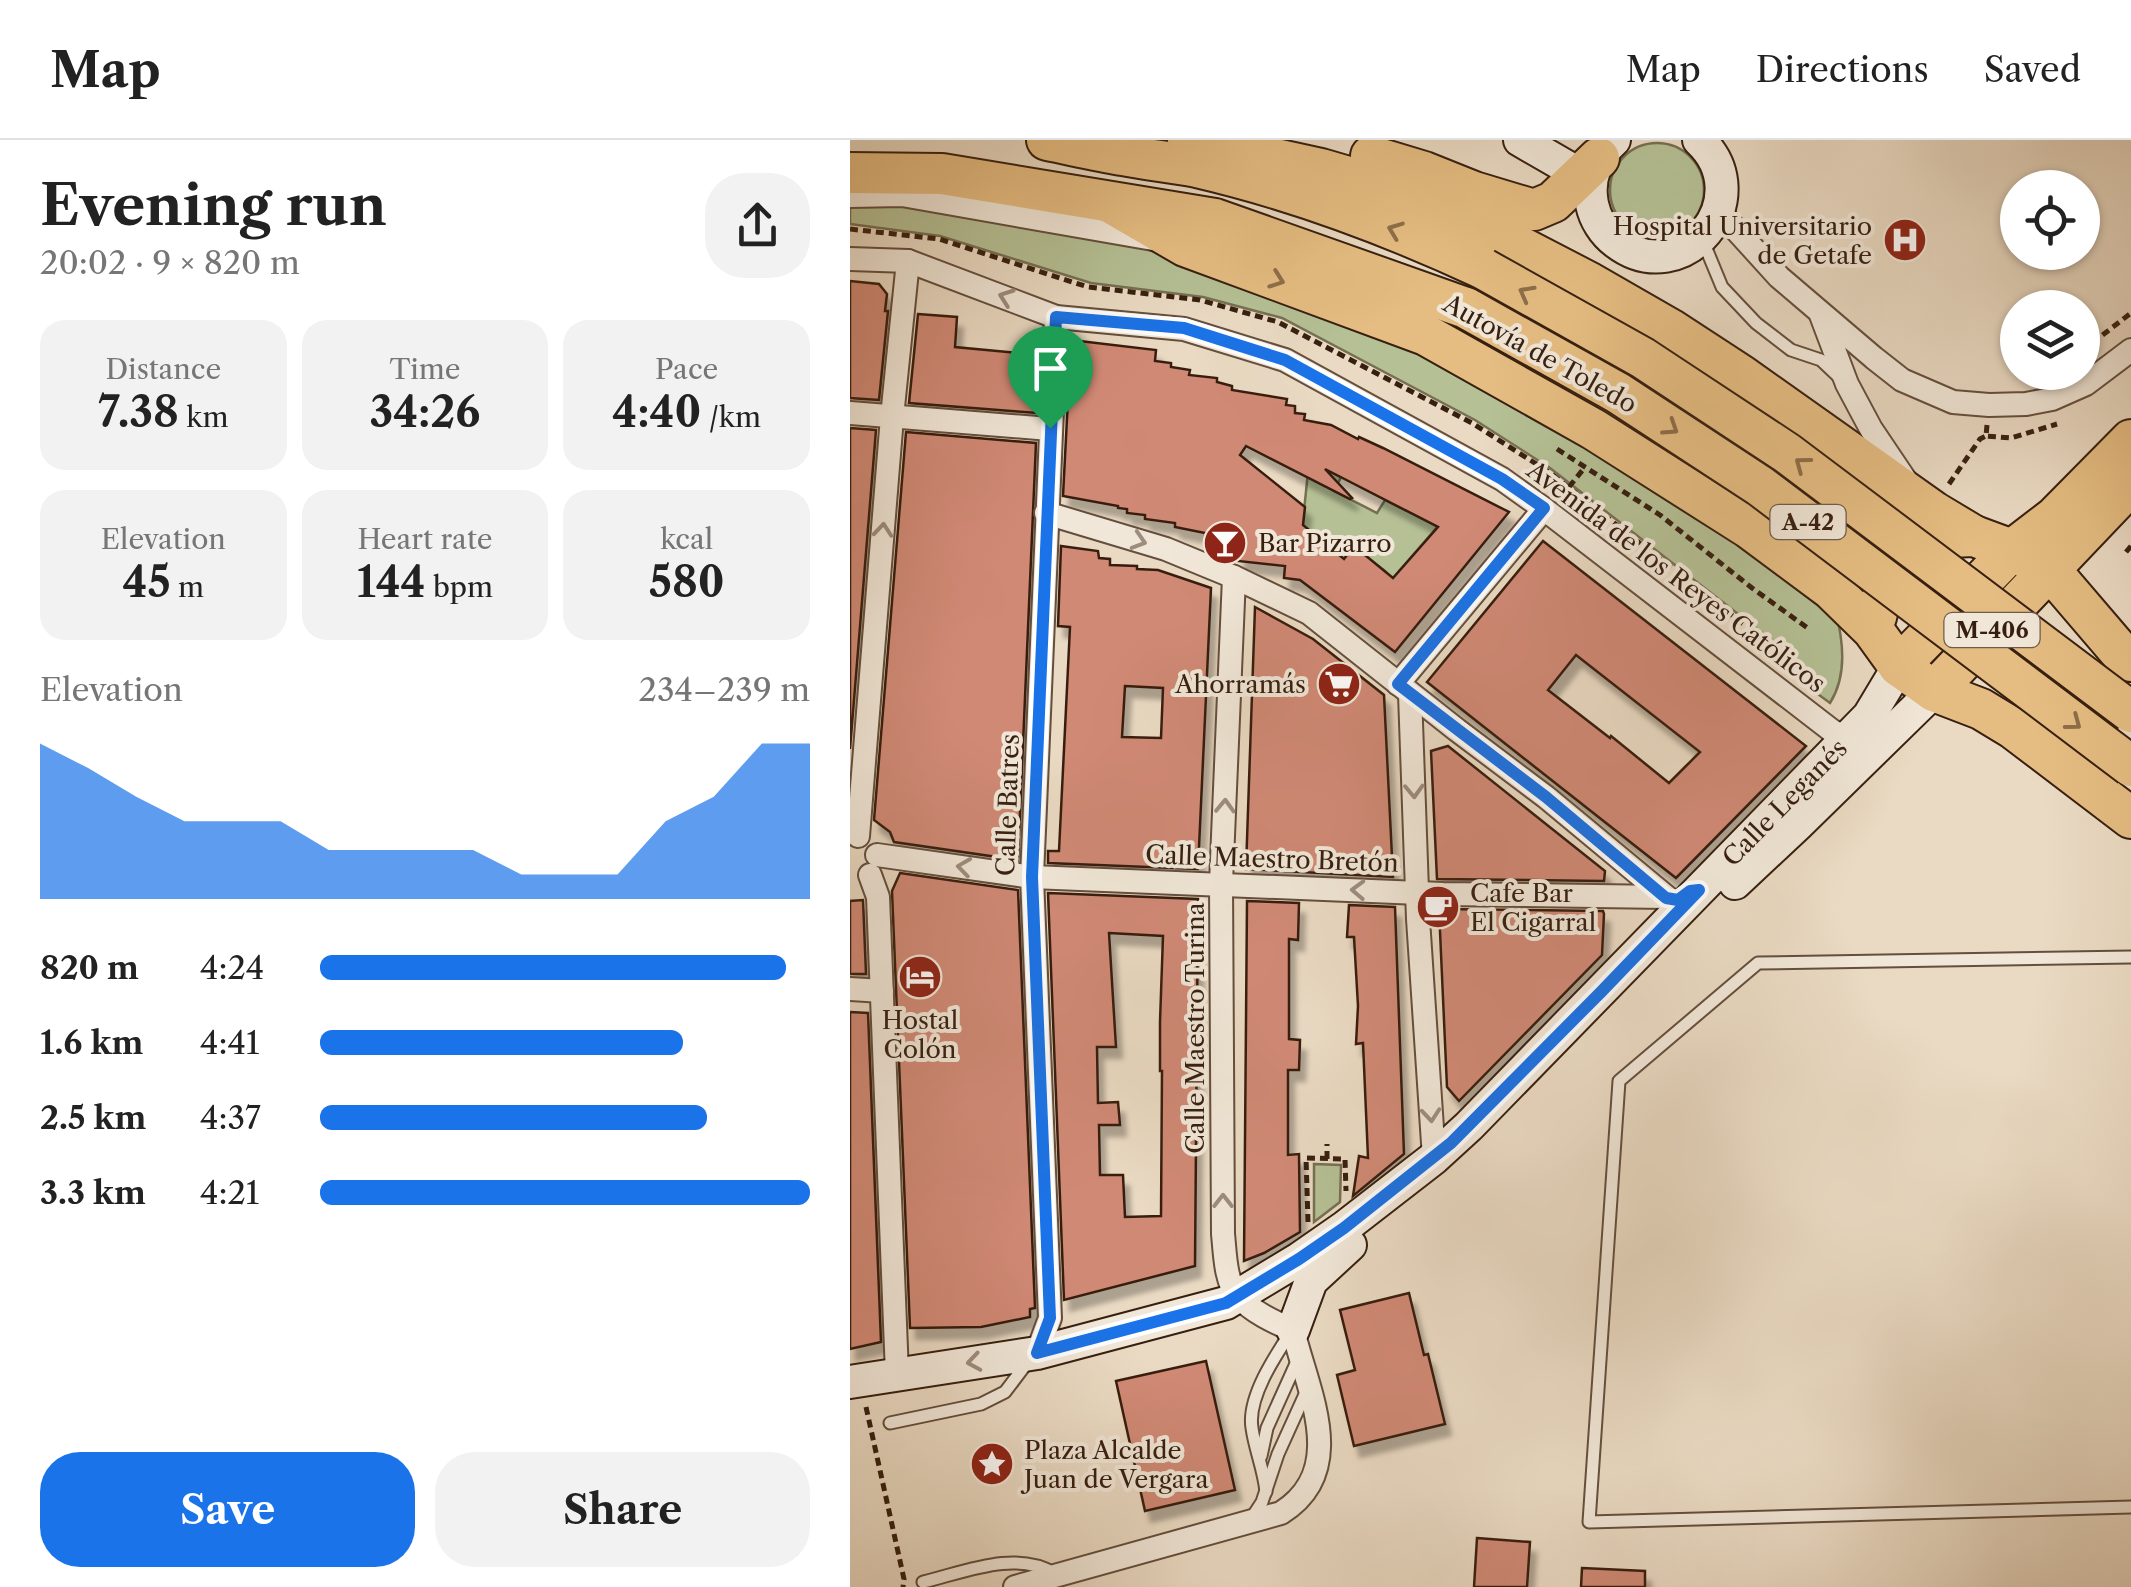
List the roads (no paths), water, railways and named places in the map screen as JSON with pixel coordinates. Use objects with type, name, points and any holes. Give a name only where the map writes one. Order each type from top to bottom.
[{"type":"highway","name":"Autovía de Toledo","points":[[1047,140],[1195,167],[1278,190],[1421,240],[1484,270],[1643,358],[1787,453],[2131,712]]},
{"type":"highway","points":[[1188,140],[1354,178],[1462,218],[1670,329],[1927,492],[1974,536]]},
{"type":"highway","points":[[1295,140],[1384,159],[1534,210],[1554,202],[1596,164]]},
{"type":"highway","name":"Autovía de Toledo","points":[[850,173],[942,174],[1214,219],[1466,308],[1618,394],[1760,486],[2131,766]]},
{"type":"highway","points":[[1111,203],[1185,246],[1426,336],[1593,429],[1749,528],[1831,589],[1874,630],[1899,666],[1934,691],[1981,709],[2014,729],[2131,818]]},
{"type":"highway","name":"Calle Leganés","points":[[1899,666],[2012,550],[2055,517],[2131,440]]},
{"type":"highway","name":"Calle Leganés","points":[[1934,691],[2058,580],[2131,484]]},
{"type":"highway","points":[[1874,630],[1878,605],[1904,566],[1925,549],[1950,537],[1974,536],[2012,550],[2058,580],[2131,662]]},
{"type":"highway","points":[[1981,709],[2002,702],[2034,680],[2058,647],[2064,630],[2058,580]]},
{"type":"street","points":[[1520,140],[1596,164],[1592,202],[1606,234],[1628,250],[1662,256],[1681,251],[1710,225],[1722,193],[1720,174],[1709,150],[1698,140]]},
{"type":"street","points":[[850,196],[902,194],[1185,246]]},
{"type":"street","points":[[1710,225],[1902,380],[1953,402],[2026,404],[2052,399],[2086,384],[2131,350]]},
{"type":"street","name":"Avenida de los Reyes Católicos","points":[[850,259],[908,261],[1056,317],[1184,328],[1285,360],[1502,479],[1847,739]]},
{"type":"street","points":[[897,1374],[878,897],[866,870],[873,844],[866,838],[854,837],[908,261]]},
{"type":"street","points":[[1821,314],[1847,384],[1871,430],[1906,480],[1927,492]]},
{"type":"street","name":"Calle Batres","points":[[1037,1353],[1050,1318],[1032,877],[1056,317]]},
{"type":"street","points":[[850,413],[1050,428]]},
{"type":"street","points":[[1434,1158],[1404,689],[1544,508]]},
{"type":"street","points":[[1046,513],[1166,550],[1309,613],[1546,797],[1666,898]]},
{"type":"street","name":"Calle Maestro Turina","points":[[1234,578],[1222,883],[1223,1234],[1227,1264],[1238,1296]]},
{"type":"street","name":"Calle Leganés","points":[[858,1395],[897,1374],[1037,1353],[1226,1303],[1344,1228],[1434,1158],[1601,992],[1847,739],[1874,709],[1899,666]]},
{"type":"street","name":"Calle Leganés","points":[[1296,1343],[1306,1291],[1319,1272],[1462,1157],[1746,872],[1934,691]]},
{"type":"street","name":"Calle Maestro Bretón","points":[[866,870],[1678,900],[1699,890]]},
{"type":"street","points":[[850,989],[882,991]]},
{"type":"street","points":[[1015,1587],[1248,1524],[1287,1509],[1306,1490],[1318,1465],[1320,1440],[1296,1343],[1238,1296]]},
{"type":"lane","points":[[1710,225],[1722,287],[1756,323],[1790,350],[1820,360],[1847,384]]},
{"type":"lane","points":[[2131,957],[1758,963],[1619,1081],[1589,1522],[2131,1507]]},
{"type":"lane","points":[[1260,1460],[1296,1343]]},
{"type":"lane","points":[[1266,1492],[1252,1426],[1254,1406],[1274,1357],[1296,1343]]},
{"type":"lane","points":[[890,1423],[981,1404],[1005,1392],[1037,1353]]},
{"type":"lane","points":[[1248,1524],[1262,1502],[1308,1386]]},
{"type":"lane","points":[[923,1582],[1012,1562],[1034,1563],[1058,1576]]},
{"type":"place","name":"Hospital Universitario de Getafe","points":[[1905,240]]},
{"type":"place","name":"Bar Pizarro","points":[[1225,543]]},
{"type":"place","name":"Ahorramás","points":[[1339,684]]},
{"type":"place","name":"Cafe Bar El Cigarral","points":[[1438,907]]},
{"type":"place","name":"Hostal Colón","points":[[920,977]]},
{"type":"place","name":"Plaza Alcalde Juan de Vergara","points":[[992,1464]]}]
